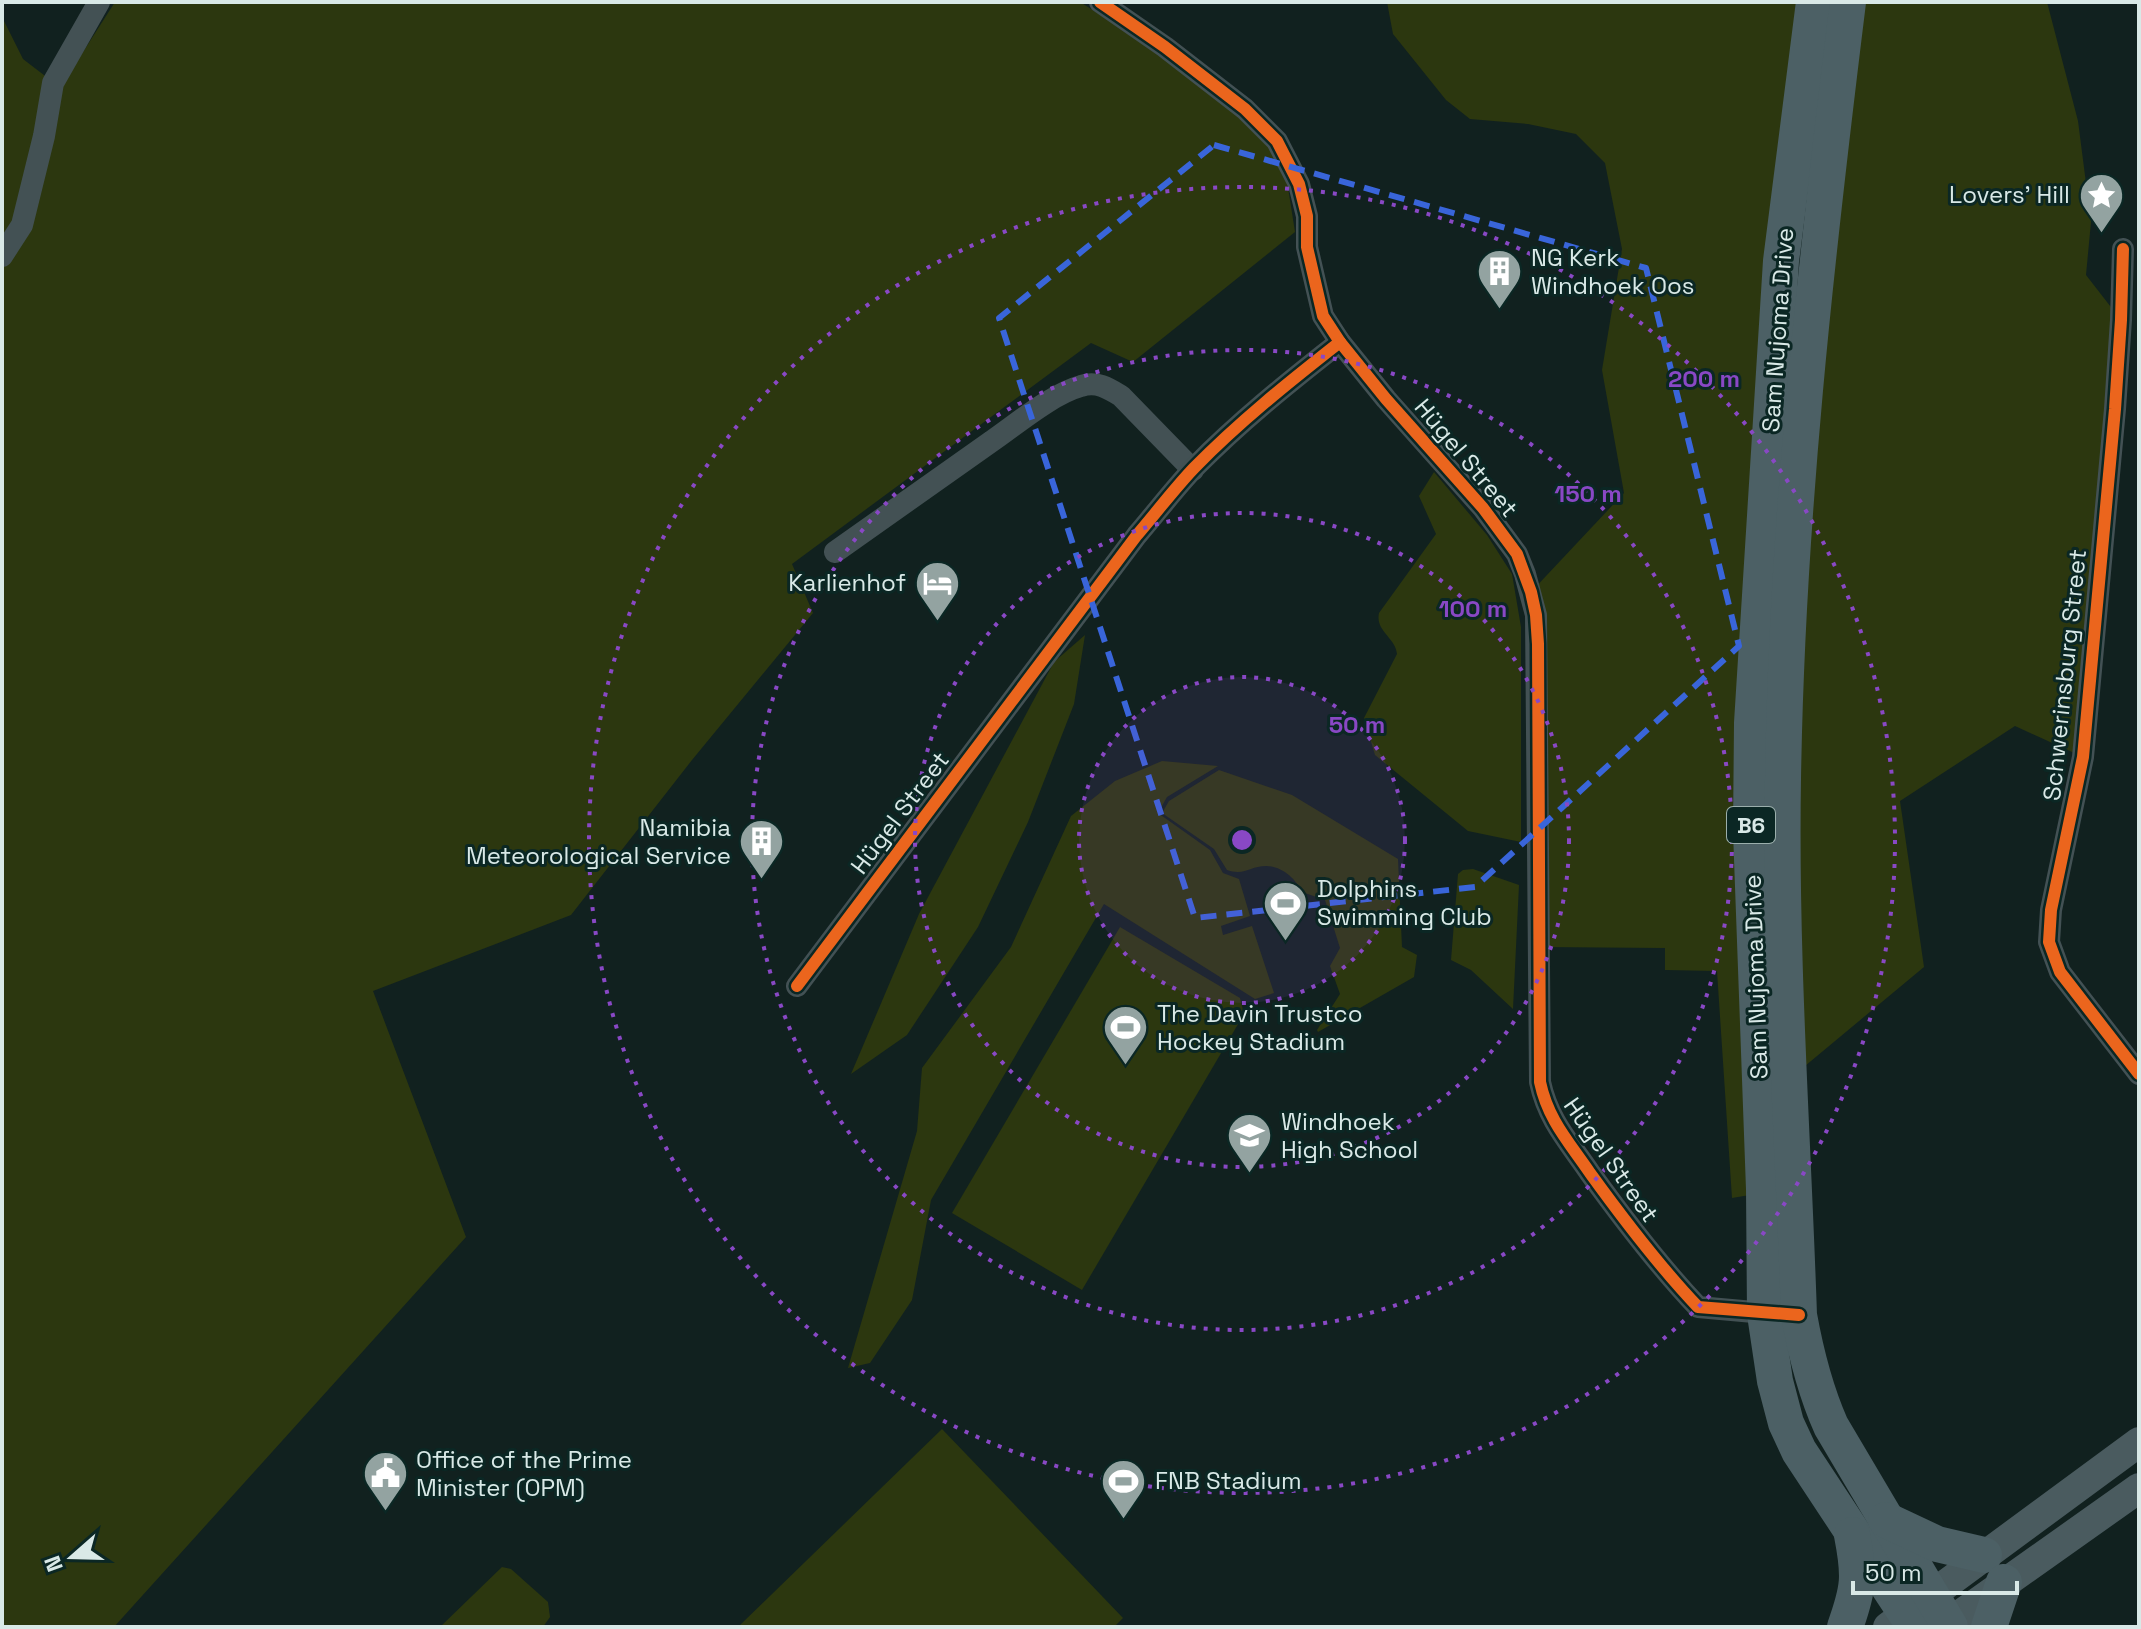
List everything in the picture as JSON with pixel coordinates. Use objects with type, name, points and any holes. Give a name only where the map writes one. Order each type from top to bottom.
[{"type":"highway","name":"Sam Nujoma Drive","points":[[1814,2],[1781,261],[1752,723],[1751,831],[1764,1189],[1782,1314],[1806,1356],[1831,1426],[1886,1520],[1927,1620]]},
{"type":"highway","name":"Sam Nujoma Drive","points":[[1848,2],[1805,387],[1783,777],[1782,1314],[1775,1381],[1786,1423],[1799,1451],[1852,1532],[1927,1620]]},
{"type":"highway","points":[[1886,1520],[1994,1568],[1989,1627]]},
{"type":"highway","points":[[1845,1627],[1858,1589],[1859,1567],[1852,1532]]},
{"type":"main road","points":[[1927,1620],[1994,1568],[2139,1442]]},
{"type":"main road","points":[[1994,1568],[2139,1488]]},
{"type":"street","points":[[2,256],[22,225],[44,136],[53,83],[99,2]]},
{"type":"street","points":[[1100,2],[1153,38],[1245,109],[1277,141],[1299,184],[1307,216],[1307,247],[1323,316],[1340,342]]},
{"type":"street","name":"Schwerinsburg Street","points":[[2123,249],[2116,394],[2083,757],[2051,910],[2049,942],[2060,972],[2135,1062]]},
{"type":"street","name":"Hügel Street","points":[[797,986],[1128,547],[1193,470],[1280,389],[1340,342],[1483,508],[1517,554],[1531,592],[1538,644],[1540,1082],[1548,1112],[1662,1269],[1698,1307],[1782,1314]]},
{"type":"street","points":[[835,552],[1018,423],[1066,392],[1084,385],[1095,384],[1121,396],[1193,470]]},
{"type":"highlighted area","points":[[1214,145],[1646,268],[1739,646],[1475,887],[1195,918],[999,318]]},
{"type":"green space","points":[[115,2],[1080,2],[1139,39],[1221,98],[1271,147],[1287,181],[1295,232],[1133,362],[1091,343],[792,564],[813,613],[692,760],[571,915],[373,991],[466,1237],[114,1627],[2,1627],[2,17],[23,59],[53,82],[74,66]]},
{"type":"green space","points":[[1387,2],[1797,2],[1758,351],[1750,1195],[1732,1198],[1717,971],[1665,970],[1665,948],[1539,947],[1531,592],[1624,493],[1602,370],[1622,249],[1605,163],[1576,134],[1528,124],[1470,119],[1446,100],[1393,34]]},
{"type":"green space","points":[[1848,2],[2047,2],[2078,121],[2091,222],[2086,275],[2121,320],[2083,757],[2015,726],[1900,801],[1924,967],[1799,1071],[1791,795]]},
{"type":"green space","points":[[1434,472],[1487,535],[1512,574],[1521,627],[1521,842],[1468,831],[1375,755],[1364,718],[1397,654],[1380,625],[1379,613],[1436,534],[1419,496]]},
{"type":"green space","points":[[1085,635],[1074,704],[1028,822],[978,927],[907,1035],[851,1074],[919,914],[1054,662]]},
{"type":"green space","points":[[1162,761],[1218,766],[1167,797],[1158,813],[1210,850],[1223,873],[1239,879],[1250,916],[1221,926],[1223,935],[1252,926],[1274,993],[1255,999],[1104,904],[931,1200],[912,1300],[870,1363],[848,1368],[917,1131],[922,1068],[1011,947],[1071,816],[1115,781]]},
{"type":"green space","points":[[1219,770],[1292,795],[1398,859],[1402,947],[1417,955],[1414,977],[1318,1032],[1340,994],[1330,966],[1340,948],[1325,900],[1302,892],[1292,878],[1278,868],[1260,866],[1238,872],[1227,870],[1214,849],[1162,813],[1169,801]]},
{"type":"green space","points":[[1473,869],[1519,885],[1513,1009],[1471,970],[1451,960],[1458,874]]},
{"type":"green space","name":"The Davin Trustco Hockey Stadium","points":[[1120,927],[1240,998],[1244,1014],[1082,1290],[952,1213]]},
{"type":"green space","points":[[942,1429],[1123,1618],[1114,1627],[738,1627]]},
{"type":"green space","points":[[502,1567],[511,1569],[548,1602],[550,1617],[543,1627],[440,1627]]},
{"type":"cycle path","points":[[1100,2],[1245,109],[1277,141],[1299,184],[1307,216],[1307,247],[1323,316],[1386,399],[1483,508],[1517,554],[1531,592],[1538,644],[1540,1082],[1548,1108],[1567,1141],[1629,1225],[1698,1307],[1799,1315]]},
{"type":"cycle path","points":[[2123,249],[2115,409],[2083,757],[2051,910],[2049,942],[2060,972],[2139,1074]]},
{"type":"cycle path","points":[[797,986],[1137,535],[1172,493],[1247,418],[1340,342]]},
{"type":"place","name":"Lovers' Hill","points":[[2101,234]]},
{"type":"place","name":"NG Kerk Windhoek Oos","points":[[1500,311]]},
{"type":"place","name":"Karlienhof","points":[[937,622]]},
{"type":"place","name":"Namibia Meteorological Service","points":[[762,881]]},
{"type":"place","name":"Dolphins Swimming Club","points":[[1286,942]]},
{"type":"place","name":"The Davin Trustco Hockey Stadium","points":[[1126,1067]]},
{"type":"place","name":"Windhoek High School","points":[[1250,1175]]},
{"type":"place","name":"Office of the Prime Minister (OPM)","points":[[385,1513]]},
{"type":"place","name":"FNB Stadium","points":[[1124,1520]]}]
